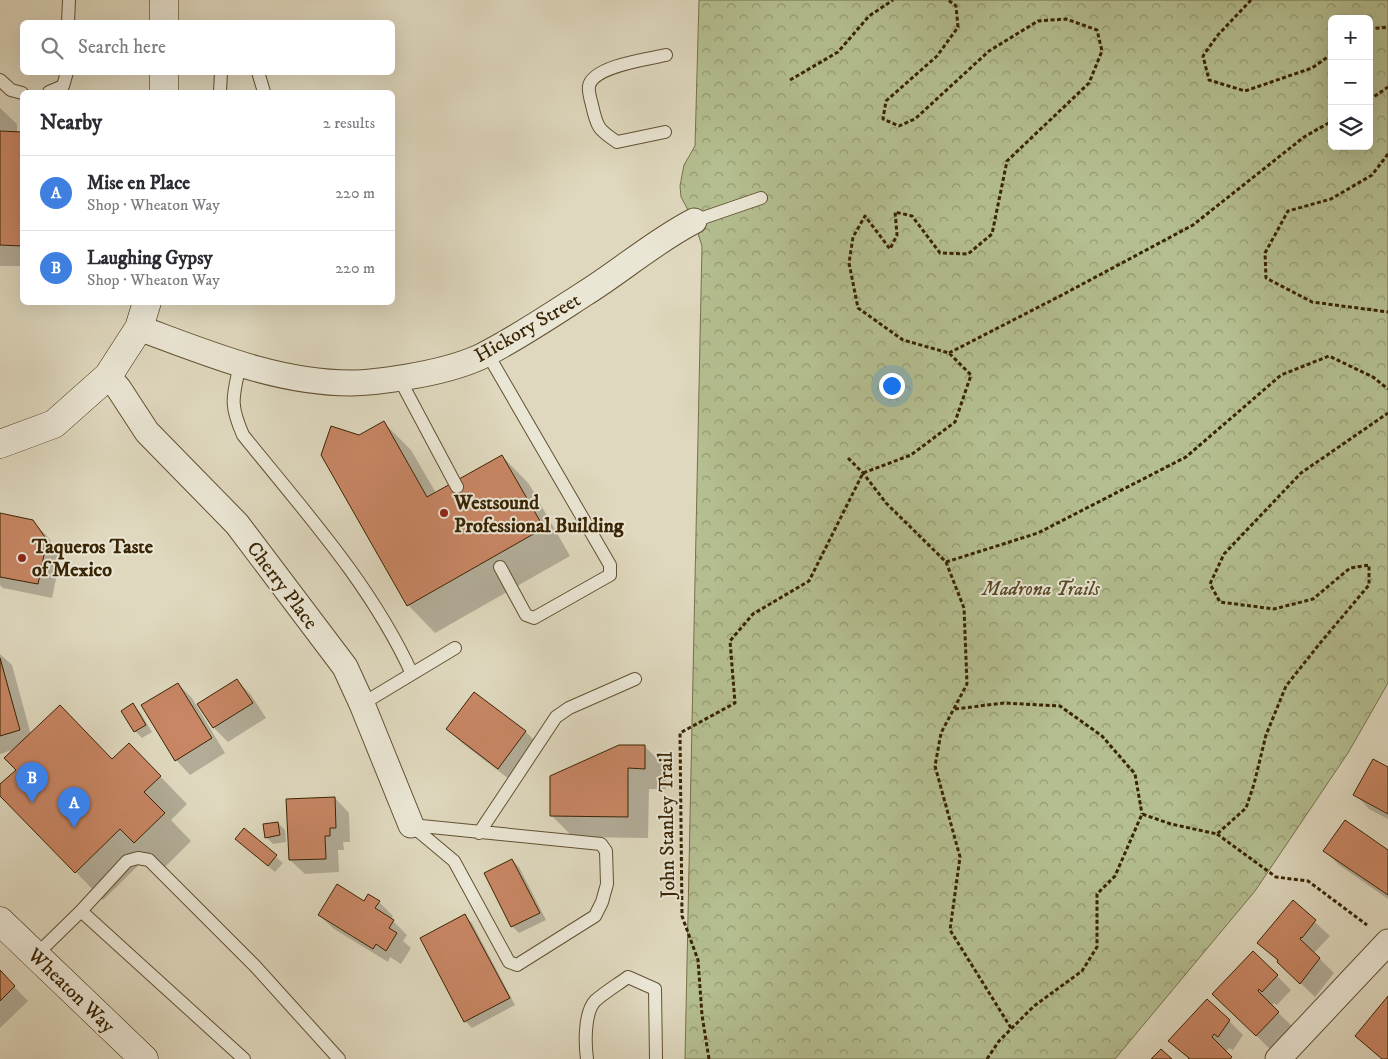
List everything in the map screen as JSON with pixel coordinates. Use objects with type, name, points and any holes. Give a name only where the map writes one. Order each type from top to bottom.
[{"type":"street","points":[[164,0],[164,20]]},
{"type":"street","points":[[164,75],[164,90]]},
{"type":"street","name":"Hickory Street","points":[[143,315],[240,364],[272,373],[317,381],[350,383],[399,378],[443,370],[507,343],[694,221]]},
{"type":"street","points":[[0,444],[54,424],[108,376],[143,315]]},
{"type":"street","name":"Cherry Place","points":[[108,376],[147,432],[237,524],[345,668],[362,704],[411,825]]},
{"type":"street","name":"Wheaton Way","points":[[0,921],[144,1059]]},
{"type":"street","points":[[1278,1059],[1388,942]]},
{"type":"lane","points":[[68,20],[69,0]]},
{"type":"lane","points":[[665,132],[617,142],[599,130],[592,106],[589,86],[595,76],[615,67],[666,55]]},
{"type":"lane","points":[[54,90],[63,86],[66,75]]},
{"type":"lane","points":[[220,90],[221,75]]},
{"type":"lane","points":[[259,75],[263,90]]},
{"type":"lane","points":[[0,80],[11,90],[20,92]]},
{"type":"lane","points":[[694,221],[761,198]]},
{"type":"lane","points":[[487,353],[610,565],[610,575],[534,618],[526,616],[500,567]]},
{"type":"lane","points":[[240,364],[233,400],[235,416],[243,435],[354,573],[400,647],[412,674]]},
{"type":"lane","points":[[399,378],[457,487]]},
{"type":"lane","points":[[362,704],[455,648]]},
{"type":"lane","points":[[479,833],[556,717],[569,708],[635,679]]},
{"type":"lane","points":[[411,825],[601,844],[606,851],[607,884],[602,902],[595,916],[517,965],[509,962],[454,861],[411,825]]},
{"type":"lane","points":[[36,956],[127,861],[138,858],[149,860],[255,966],[338,1059]]},
{"type":"lane","points":[[80,911],[244,1059]]},
{"type":"lane","points":[[587,1059],[585,1047],[587,1020],[594,1002],[628,977],[655,988],[656,1059]]},
{"type":"path","points":[[790,80],[838,52],[869,16],[893,0]]},
{"type":"path","points":[[863,473],[911,455],[955,422],[971,375],[949,353],[903,340],[858,308],[849,263],[853,237],[865,216],[890,248],[897,235],[895,212],[912,216],[940,253],[968,254],[992,234],[1007,161],[1089,83],[1102,51],[1097,30],[1066,19],[1038,21],[989,51],[914,119],[899,126],[883,119],[886,101],[937,56],[958,27],[956,6],[948,0]]},
{"type":"path","points":[[1251,0],[1217,36],[1203,56],[1209,80],[1245,91],[1312,68],[1328,57]]},
{"type":"path","points":[[1373,29],[1388,27]]},
{"type":"path","points":[[1373,97],[1388,87]]},
{"type":"path","points":[[949,353],[1193,225],[1304,137],[1328,123]]},
{"type":"path","points":[[1388,154],[1372,175],[1331,199],[1288,211],[1264,253],[1266,278],[1312,302],[1388,312]]},
{"type":"path","points":[[946,562],[1038,533],[1186,457],[1281,375],[1329,356],[1373,377],[1388,389]]},
{"type":"path","points":[[1217,834],[1246,808],[1266,735],[1286,686],[1320,642],[1369,585],[1368,565],[1350,568],[1312,599],[1274,609],[1220,602],[1210,584],[1224,554],[1301,473],[1388,413]]},
{"type":"path","points":[[848,458],[863,473],[886,503],[946,562],[964,608],[967,684],[941,733],[935,766],[960,857],[950,930],[1012,1028]]},
{"type":"path","name":"John Stanley Trail","points":[[709,1059],[702,1016],[698,960],[682,916],[680,733],[735,703],[730,641],[753,614],[809,581],[863,473]]},
{"type":"path","points":[[954,709],[1004,703],[1060,706],[1102,736],[1135,774],[1142,814],[1114,876],[1097,894],[1097,947],[1082,971],[1034,1006],[999,1040],[987,1059]]},
{"type":"path","points":[[1142,814],[1171,824],[1217,834],[1276,877],[1308,881],[1368,926]]},
{"type":"green space","name":"Madrona Trails","points":[[699,0],[1388,0],[1388,683],[1348,753],[1255,891],[1115,1059],[685,1059],[702,246],[694,221],[681,197],[680,186],[684,165],[695,146]]},
{"type":"building","points":[[0,131],[20,132],[20,246],[0,245]]},
{"type":"building","name":"Westsound Professional Building","points":[[384,421],[427,497],[502,455],[544,528],[407,606],[321,455],[331,426],[359,435]]},
{"type":"building","name":"Taqueros Taste of Mexico","points":[[0,513],[33,520],[47,540],[38,584],[0,577]]},
{"type":"building","points":[[0,658],[20,730],[0,736]]},
{"type":"building","points":[[237,679],[253,703],[213,728],[197,704]]},
{"type":"building","points":[[178,683],[212,738],[175,761],[141,705]]},
{"type":"building","points":[[474,692],[526,731],[498,769],[446,729]]},
{"type":"building","points":[[133,703],[146,725],[134,732],[121,711]]},
{"type":"building","points":[[60,705],[112,759],[129,743],[161,776],[144,792],[165,813],[134,843],[120,829],[75,873],[0,796],[0,784],[16,770],[4,758]]},
{"type":"building","points":[[619,745],[645,745],[645,769],[628,768],[628,817],[550,816],[550,776]]},
{"type":"building","points":[[1373,759],[1388,767],[1388,814],[1353,795]]},
{"type":"building","points":[[335,797],[336,828],[330,828],[330,836],[325,836],[326,859],[289,860],[286,799]]},
{"type":"building","points":[[1345,820],[1388,850],[1388,895],[1323,851]]},
{"type":"building","points":[[278,822],[280,835],[265,838],[263,824]]},
{"type":"building","points":[[244,828],[277,855],[268,866],[235,839]]},
{"type":"building","points":[[512,859],[540,913],[511,927],[484,873]]},
{"type":"building","points":[[337,884],[364,901],[368,894],[380,901],[375,908],[394,920],[389,928],[397,933],[386,951],[376,944],[373,949],[318,915]]},
{"type":"building","points":[[1293,900],[1316,920],[1300,939],[1320,958],[1300,984],[1277,962],[1278,960],[1257,943]]},
{"type":"building","points":[[465,914],[510,998],[464,1022],[420,938]]},
{"type":"building","points":[[1253,951],[1278,975],[1262,992],[1259,989],[1258,991],[1279,1012],[1256,1036],[1212,994]]},
{"type":"building","points":[[0,970],[15,986],[0,1001]]},
{"type":"building","points":[[1388,996],[1388,1059],[1382,1059],[1355,1036]]},
{"type":"building","points":[[1207,999],[1230,1020],[1218,1037],[1214,1034],[1212,1037],[1232,1057],[1230,1059],[1188,1059],[1168,1041]]},
{"type":"building","points":[[1161,1049],[1172,1059],[1151,1059]]},
{"type":"place","name":"Westsound Professional Building","points":[[444,513]]},
{"type":"place","name":"Taqueros Taste of Mexico","points":[[22,558]]},
{"type":"place","name":"Laughing Gypsy","points":[[32,803]]},
{"type":"place","name":"Mise en Place","points":[[74,828]]}]
